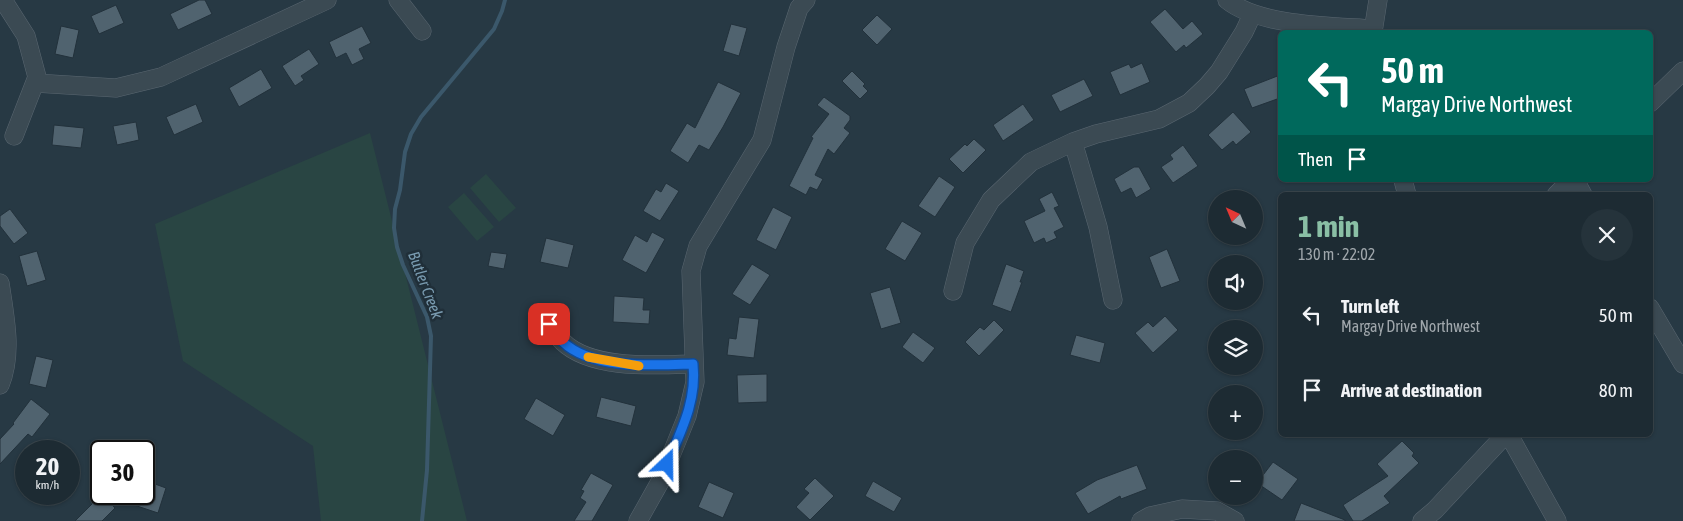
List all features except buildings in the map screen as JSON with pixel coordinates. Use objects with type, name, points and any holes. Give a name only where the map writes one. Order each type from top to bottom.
[{"type":"street","points":[[3,0],[26,36],[37,77],[14,136]]},
{"type":"street","points":[[35,83],[116,88],[162,77],[327,0]]},
{"type":"street","points":[[398,0],[422,31]]},
{"type":"street","points":[[638,521],[661,480],[687,416],[695,382],[691,271],[698,246],[762,140],[786,46],[799,8],[806,0]]},
{"type":"street","points":[[1227,0],[1252,15],[1283,21],[1364,30]]},
{"type":"street","points":[[1373,30],[1378,0]]},
{"type":"street","points":[[952,291],[965,243],[990,200],[1031,162],[1073,142],[1096,134],[1159,119],[1189,103],[1219,72],[1244,32],[1252,15]]},
{"type":"street","points":[[1653,101],[1683,71]]},
{"type":"street","points":[[1073,142],[1098,226],[1113,300]]},
{"type":"street","points":[[1559,192],[1571,182]]},
{"type":"street","points":[[0,284],[8,344],[6,363],[0,385]]},
{"type":"street","points":[[1653,313],[1683,364]]},
{"type":"street","points":[[549,324],[564,343],[589,358],[639,366],[693,364]]},
{"type":"street","points":[[1422,521],[1435,510],[1503,437]]},
{"type":"street","points":[[1510,437],[1557,521]]},
{"type":"street","points":[[1142,521],[1150,516],[1182,509],[1217,511],[1235,521]]},
{"type":"green space","points":[[370,133],[467,521],[321,521],[313,446],[183,361],[155,224]]},
{"type":"green space","points":[[486,174],[516,208],[499,222],[470,188]]},
{"type":"green space","points":[[464,193],[494,227],[477,241],[448,207]]},
{"type":"waterway","name":"Butler Creek","points":[[422,521],[427,470],[431,336],[427,317],[403,265],[397,247],[394,228],[395,209],[400,190],[405,152],[411,134],[421,117],[494,29],[505,0]]},
{"type":"slow traffic","points":[[588,357],[639,366]]},
{"type":"route","points":[[549,324],[564,343],[589,358],[639,366],[693,364],[695,382],[687,416],[667,464]]}]
